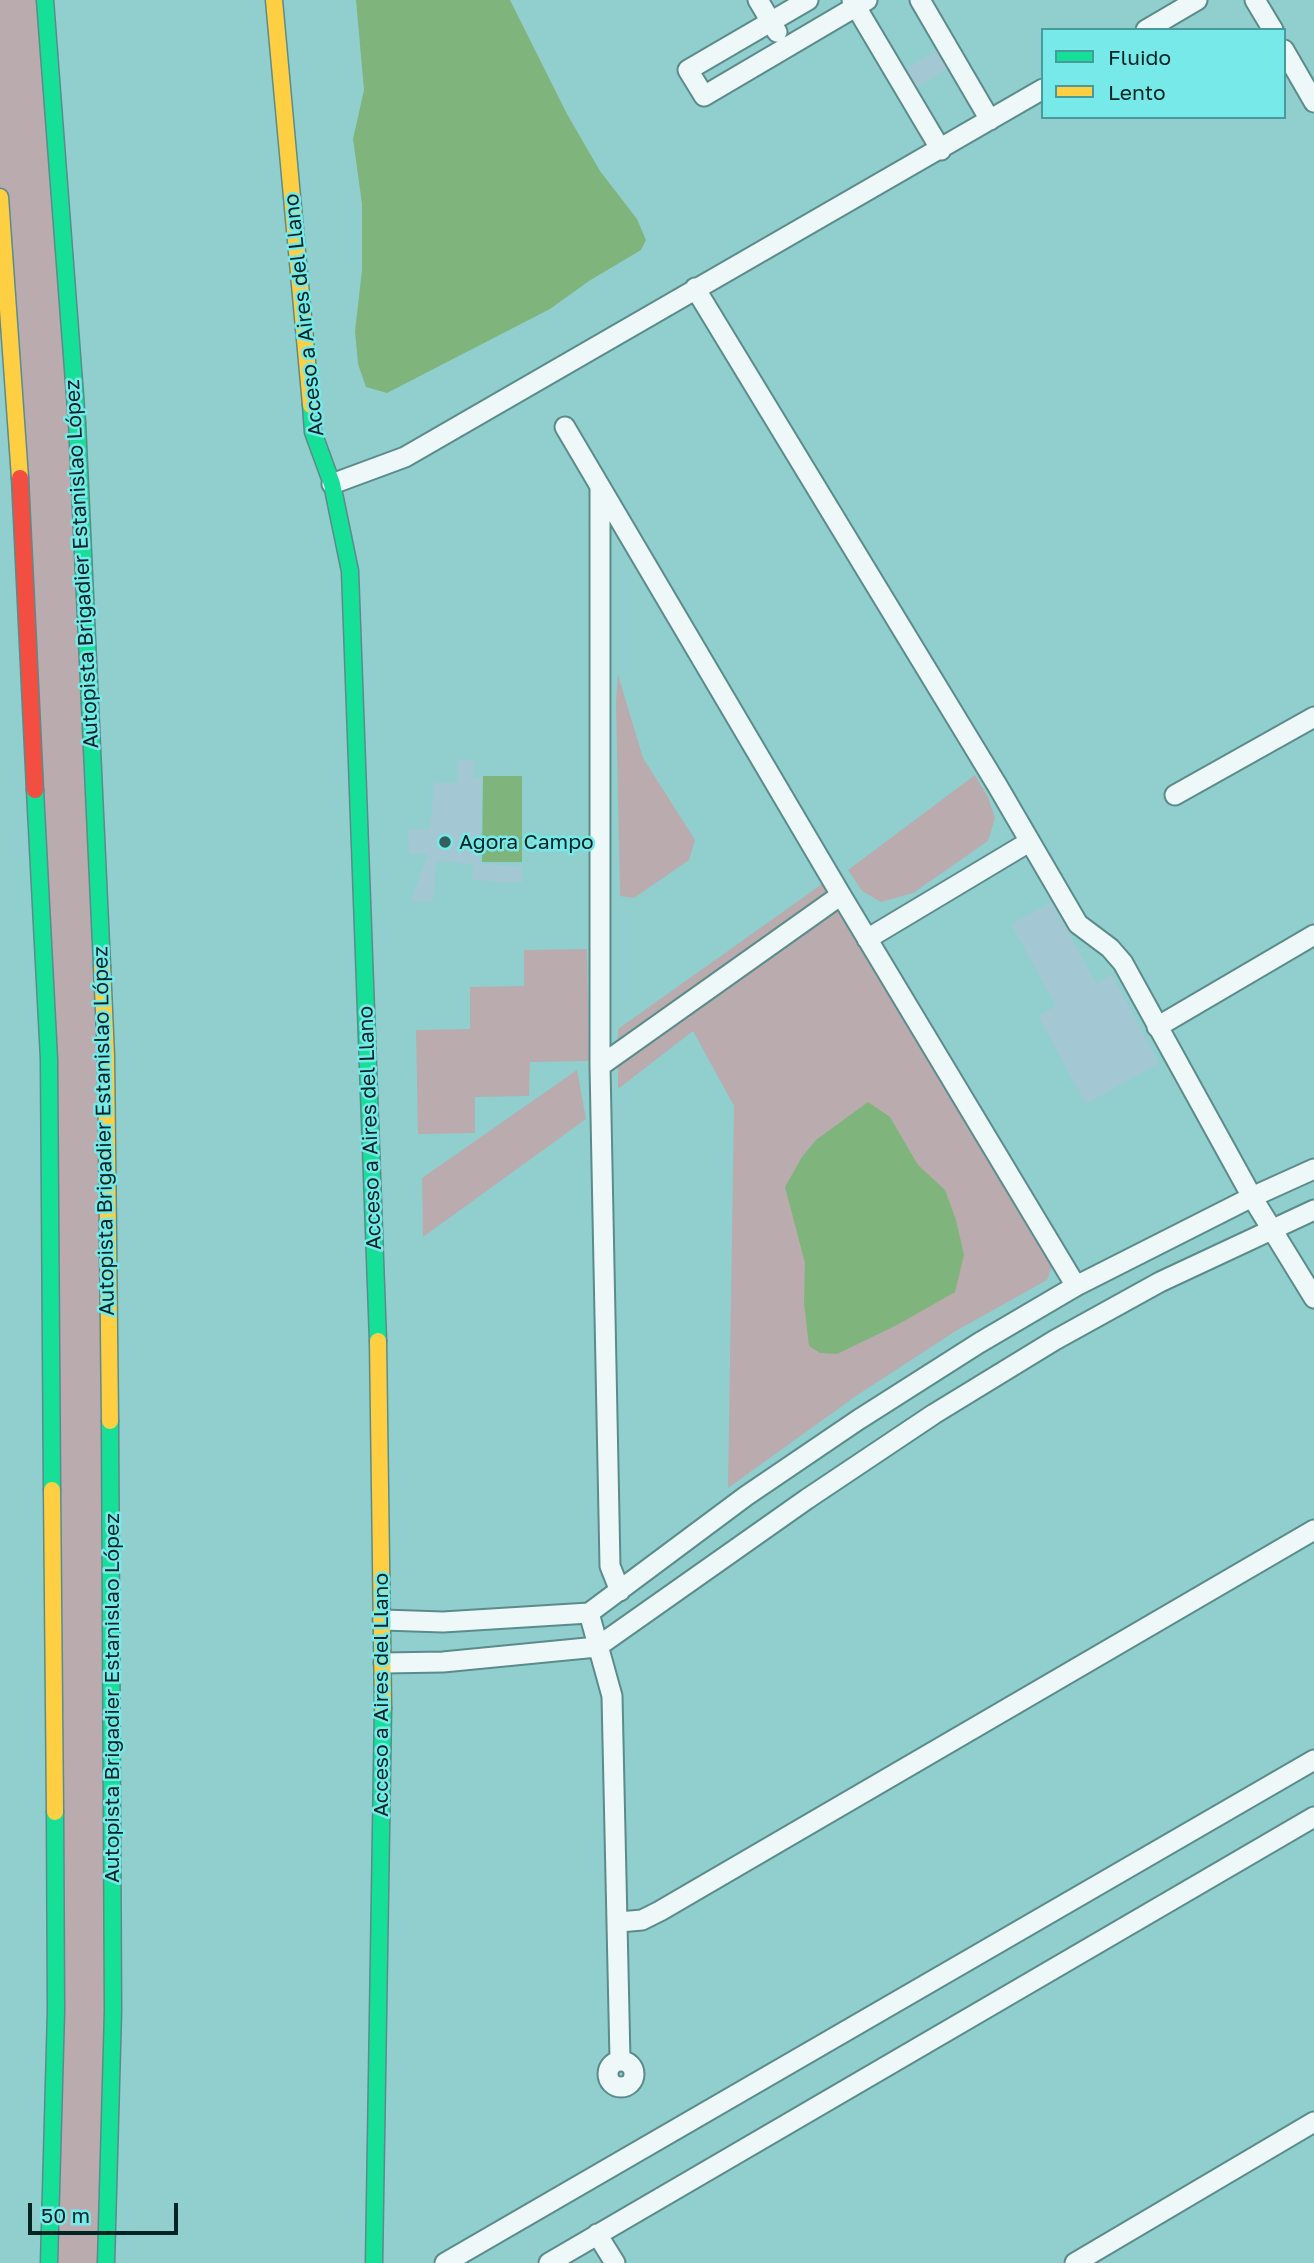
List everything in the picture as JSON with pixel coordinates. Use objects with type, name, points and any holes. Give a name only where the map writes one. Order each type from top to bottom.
[{"type":"main road","name":"Autopista Brigadier Estanislao López","points":[[45,0],[76,422],[106,1056],[113,1694],[113,2011],[106,2263]]},
{"type":"main road","name":"Acceso a Aires del Llano","points":[[274,0],[313,432],[332,484],[350,571],[379,1368],[384,1663],[374,2263]]},
{"type":"main road","points":[[0,197],[17,427],[49,1059],[56,2011],[48,2263]]},
{"type":"street","points":[[758,0],[786,47]]},
{"type":"street","points":[[920,0],[990,120]]},
{"type":"street","points":[[1149,28],[1197,0]]},
{"type":"street","points":[[1255,0],[1272,28]]},
{"type":"street","points":[[809,34],[797,3],[771,22],[688,70],[704,96],[809,34],[858,2],[941,150]]},
{"type":"street","points":[[1286,53],[1314,102]]},
{"type":"street","points":[[332,484],[405,457],[1041,90]]},
{"type":"street","points":[[695,288],[997,785],[1078,924],[1110,948],[1123,963],[1252,1197],[1314,1298]]},
{"type":"street","points":[[565,427],[867,939],[1076,1286]]},
{"type":"street","points":[[600,487],[600,1066],[610,1566],[620,1591]]},
{"type":"street","points":[[1175,795],[1314,717]]},
{"type":"street","points":[[867,939],[1029,842]]},
{"type":"street","points":[[600,1066],[841,895]]},
{"type":"street","points":[[1157,1027],[1314,935]]},
{"type":"street","points":[[383,1620],[443,1622],[589,1614],[746,1496],[847,1427],[979,1343],[1076,1286],[1252,1197],[1314,1169]]},
{"type":"street","points":[[384,1663],[443,1661],[597,1647],[807,1499],[945,1408],[1055,1340],[1160,1282],[1314,1210]]},
{"type":"street","points":[[619,1922],[642,1920],[660,1911],[1314,1530]]},
{"type":"street","points":[[589,1614],[612,1696],[620,2060]]},
{"type":"street","points":[[445,2263],[1314,1760]]},
{"type":"street","points":[[549,2263],[1314,1817]]},
{"type":"street","points":[[1074,2263],[1314,2122]]},
{"type":"street","points":[[597,2234],[615,2263]]},
{"type":"shaded area","points":[[0,0],[45,0],[106,1056],[106,2263],[49,2263],[49,1059],[0,197]]},
{"type":"shaded area","points":[[356,0],[510,0],[567,114],[600,171],[637,219],[646,240],[641,250],[589,281],[550,309],[387,393],[366,387],[358,364],[355,331],[362,270],[362,204],[353,139],[364,90]]},
{"type":"shaded area","points":[[618,675],[643,758],[695,840],[689,860],[634,898],[620,896],[616,702]]},
{"type":"shaded area","points":[[975,775],[988,797],[995,818],[988,841],[913,893],[881,902],[862,891],[848,870]]},
{"type":"shaded area","points":[[483,776],[522,776],[522,862],[482,862]]},
{"type":"shaded area","points":[[825,882],[1052,1266],[1047,1280],[954,1332],[856,1396],[728,1488],[734,1106],[693,1031],[618,1089],[618,1029]]},
{"type":"shaded area","points":[[587,949],[589,1061],[530,1062],[529,1096],[475,1097],[475,1133],[418,1134],[416,1030],[470,1029],[470,987],[524,986],[524,950]]},
{"type":"shaded area","points":[[577,1070],[586,1119],[423,1237],[422,1178]]},
{"type":"shaded area","points":[[868,1102],[890,1117],[918,1165],[945,1190],[956,1220],[964,1255],[955,1292],[897,1325],[837,1354],[820,1353],[809,1346],[804,1303],[805,1263],[785,1187],[802,1157],[816,1140]]},
{"type":"building","points":[[953,41],[963,59],[902,96],[891,78]]},
{"type":"building","name":"Agora Campo","points":[[457,760],[474,760],[474,778],[482,778],[480,864],[522,866],[522,883],[472,880],[474,865],[437,860],[433,901],[411,901],[428,854],[409,854],[408,829],[430,829],[434,783],[458,783]]},
{"type":"building","points":[[1052,902],[1096,984],[1112,975],[1159,1063],[1086,1104],[1038,1016],[1056,1006],[1011,924]]},
{"type":"traffic: fast","points":[[45,0],[77,422],[102,966]]},
{"type":"traffic: fast","points":[[311,405],[313,432],[332,484],[350,571],[378,1341]]},
{"type":"traffic: fast","points":[[35,790],[49,1059],[52,1490]]},
{"type":"traffic: fast","points":[[106,2263],[113,2011],[110,1421]]},
{"type":"traffic: fast","points":[[374,2263],[383,1708]]},
{"type":"traffic: fast","points":[[49,2263],[56,2011],[55,1812]]},
{"type":"traffic: slow","points":[[274,0],[311,405]]},
{"type":"traffic: slow","points":[[0,197],[20,478]]},
{"type":"traffic: slow","points":[[102,966],[106,1056],[110,1421]]},
{"type":"traffic: slow","points":[[378,1341],[383,1708]]},
{"type":"traffic: slow","points":[[52,1490],[55,1812]]},
{"type":"traffic: jam","points":[[20,478],[35,790]]},
{"type":"place","name":"Agora Campo","points":[[445,842]]}]
